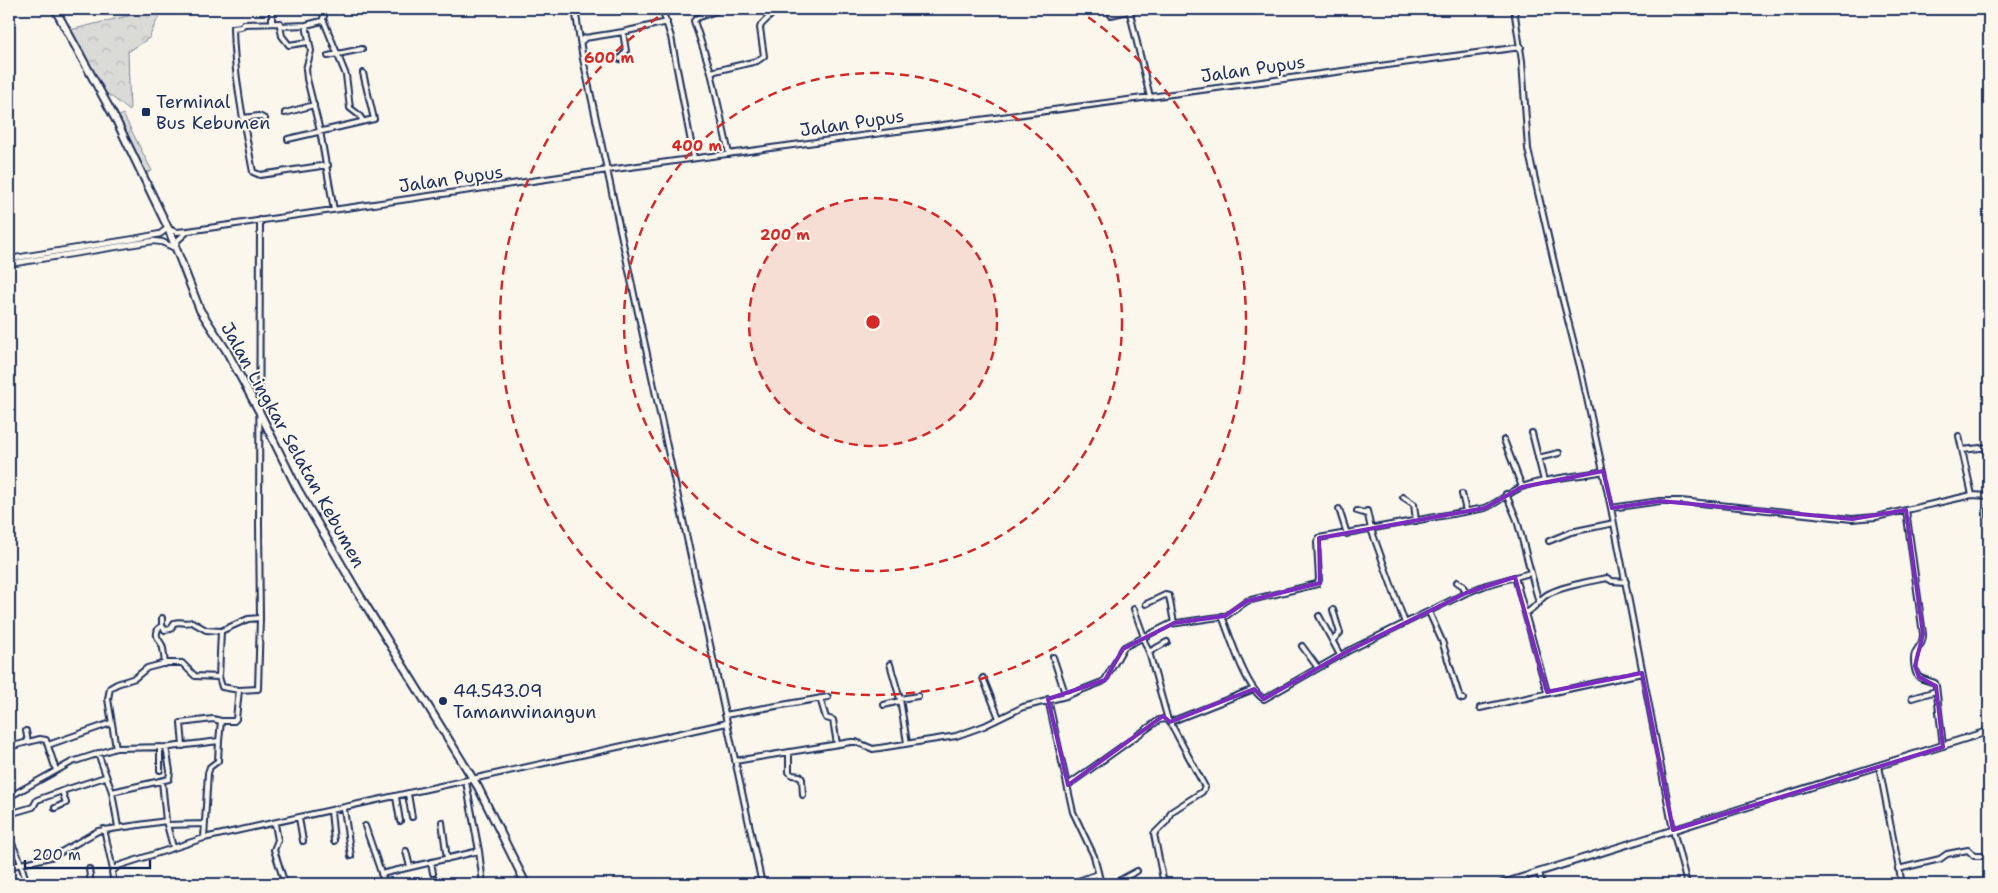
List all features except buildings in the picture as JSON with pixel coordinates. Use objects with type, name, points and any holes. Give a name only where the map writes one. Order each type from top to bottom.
[{"type":"highway","name":"Jalan Lingkar Selatan Kebumen","points":[[55,9],[117,122],[168,228],[200,310],[226,350],[317,523],[389,645],[474,780],[526,884]]},
{"type":"main road","points":[[1501,884],[1943,747],[1989,731]]},
{"type":"street","points":[[272,9],[272,22]]},
{"type":"street","points":[[322,9],[323,20],[329,31],[336,55],[346,75],[350,108],[359,115],[363,122]]},
{"type":"street","points":[[575,9],[580,43],[762,884]]},
{"type":"street","points":[[662,9],[667,22],[694,158]]},
{"type":"street","points":[[721,9],[694,19],[711,72],[729,154]]},
{"type":"street","points":[[711,72],[757,61],[764,56],[760,28],[772,13],[771,9]]},
{"type":"street","points":[[1514,9],[1520,47],[1528,149],[1604,471],[1673,830],[1687,884]]},
{"type":"street","points":[[1111,15],[1129,10],[1150,97]]},
{"type":"street","points":[[323,20],[306,25],[272,22],[244,24],[241,27],[233,28],[236,69],[243,118],[255,174],[260,175],[328,165]]},
{"type":"street","points":[[580,43],[585,38],[667,22]]},
{"type":"street","points":[[280,23],[282,36],[289,45],[309,42]]},
{"type":"street","points":[[306,25],[310,54],[306,72],[328,165],[334,210]]},
{"type":"street","points":[[620,59],[626,51],[623,32]]},
{"type":"street","name":"Jalan Pupus","points":[[168,228],[176,232],[188,231],[694,158],[1520,47]]},
{"type":"street","points":[[328,56],[362,49]]},
{"type":"street","points":[[288,139],[374,118],[363,73]]},
{"type":"street","points":[[285,113],[314,105]]},
{"type":"street","points":[[243,118],[259,116],[265,119]]},
{"type":"street","points":[[221,631],[219,677],[222,687],[239,690],[256,689],[258,687],[260,618],[258,526],[260,220]]},
{"type":"street","points":[[9,259],[134,240],[160,234],[168,228]]},
{"type":"street","points":[[9,264],[153,241],[162,242],[175,248],[178,240],[188,231]]},
{"type":"street","points":[[1532,433],[1544,481]]},
{"type":"street","points":[[1959,436],[1972,495]]},
{"type":"street","points":[[1504,440],[1522,487]]},
{"type":"street","points":[[1962,450],[1989,447]]},
{"type":"street","points":[[1538,458],[1558,453]]},
{"type":"street","points":[[735,761],[856,742],[870,749],[969,732],[1023,707],[1066,696],[1105,680],[1124,647],[1174,623],[1226,616],[1247,601],[1317,584],[1319,580],[1318,539],[1491,506],[1506,494],[1522,487],[1544,481],[1604,471]]},
{"type":"street","points":[[1462,494],[1466,511]]},
{"type":"street","points":[[1506,494],[1517,520],[1539,603]]},
{"type":"street","points":[[1612,508],[1660,500],[1852,519],[1876,517],[1972,495],[1989,496]]},
{"type":"street","points":[[1403,497],[1414,504],[1416,521]]},
{"type":"street","points":[[1989,507],[1989,567]]},
{"type":"street","points":[[1339,509],[1346,534]]},
{"type":"street","points":[[1906,510],[1923,640],[1922,645],[1915,653],[1915,666],[1919,678],[1935,683],[1943,747]]},
{"type":"street","points":[[1357,511],[1367,512],[1371,529],[1405,623]]},
{"type":"street","points":[[1549,541],[1571,532],[1614,524]]},
{"type":"street","points":[[1222,616],[1237,656],[1254,689],[1264,699],[1340,655],[1466,593],[1530,573]]},
{"type":"street","points":[[1515,577],[1547,692]]},
{"type":"street","points":[[1526,613],[1534,609],[1549,593],[1580,583],[1607,578],[1612,581],[1626,582]]},
{"type":"street","points":[[1457,582],[1466,593]]},
{"type":"street","points":[[1146,604],[1165,595],[1169,596],[1174,623]]},
{"type":"street","points":[[1134,609],[1143,638],[1150,652],[1169,721],[1205,787],[1202,792],[1171,812],[1167,821],[1154,834],[1164,884]]},
{"type":"street","points":[[1333,610],[1340,633],[1333,640]]},
{"type":"street","points":[[1429,612],[1442,641],[1460,698],[1463,699]]},
{"type":"street","points":[[1319,616],[1340,655]]},
{"type":"street","points":[[162,618],[162,626],[165,630],[170,630],[174,623],[192,622],[206,630],[221,631],[248,619],[260,618]]},
{"type":"street","points":[[162,626],[156,634],[162,647],[165,664]]},
{"type":"street","points":[[1150,652],[1167,642]]},
{"type":"street","points":[[1302,646],[1318,668]]},
{"type":"street","points":[[1053,657],[1066,696]]},
{"type":"street","points":[[116,748],[108,699],[110,688],[135,678],[143,669],[165,664],[182,663],[195,676],[219,677]]},
{"type":"street","points":[[890,664],[900,700],[907,743]]},
{"type":"street","points":[[1480,708],[1642,673]]},
{"type":"street","points":[[983,678],[999,718]]},
{"type":"street","points":[[1068,785],[1159,720],[1169,721],[1254,689]]},
{"type":"street","points":[[183,746],[181,722],[213,719],[234,721],[239,690]]},
{"type":"street","points":[[1912,698],[1936,692]]},
{"type":"street","points":[[725,716],[828,696]]},
{"type":"street","points":[[884,704],[918,696]]},
{"type":"street","points":[[820,698],[826,718],[833,720],[837,744]]},
{"type":"street","points":[[1048,700],[1073,812],[1094,856],[1101,884]]},
{"type":"street","points":[[204,838],[208,772],[211,766],[218,761],[222,721]]},
{"type":"street","points":[[48,745],[111,723]]},
{"type":"street","points":[[113,870],[118,866],[204,838],[727,724]]},
{"type":"street","points":[[26,731],[28,742]]},
{"type":"street","points":[[9,747],[43,739],[46,740],[56,770]]},
{"type":"street","points":[[9,788],[10,796],[56,770],[98,753],[116,748],[183,746],[219,741]]},
{"type":"street","points":[[160,747],[160,770]]},
{"type":"street","points":[[112,792],[168,780],[170,777],[166,747]]},
{"type":"street","points":[[789,752],[789,772],[802,778],[803,795]]},
{"type":"street","points":[[98,753],[105,777],[112,792],[118,827]]},
{"type":"street","points":[[1879,766],[1902,884]]},
{"type":"street","points":[[9,814],[32,807],[37,800],[105,777]]},
{"type":"street","points":[[162,781],[166,823],[173,847]]},
{"type":"street","points":[[466,782],[480,851],[483,884]]},
{"type":"street","points":[[55,808],[66,803],[62,791]]},
{"type":"street","points":[[408,794],[412,817]]},
{"type":"street","points":[[396,797],[400,821]]},
{"type":"street","points":[[344,809],[350,856]]},
{"type":"street","points":[[331,811],[334,841]]},
{"type":"street","points":[[299,818],[303,841]]},
{"type":"street","points":[[442,822],[446,859]]},
{"type":"street","points":[[9,867],[52,857],[94,833],[104,830],[166,823],[205,824]]},
{"type":"street","points":[[275,824],[278,840],[274,850],[285,884]]},
{"type":"street","points":[[365,826],[385,884]]},
{"type":"street","points":[[104,830],[113,870],[114,884]]},
{"type":"street","points":[[9,838],[27,884]]},
{"type":"street","points":[[406,850],[410,867]]},
{"type":"street","points":[[1898,869],[1940,860],[1947,854],[1968,850],[1974,856],[1985,856],[1989,861]]},
{"type":"street","points":[[381,874],[480,851]]},
{"type":"street","points":[[431,862],[434,872]]},
{"type":"street","points":[[89,869],[91,884]]},
{"type":"street","points":[[1114,884],[1137,871]]},
{"type":"street","points":[[1539,872],[1542,884]]},
{"type":"street","points":[[1070,884],[1098,874]]},
{"type":"highlighted area","points":[[1603,471],[1612,508],[1660,501],[1852,519],[1906,510],[1923,634],[1915,666],[1919,677],[1936,686],[1943,747],[1673,830],[1642,673],[1547,692],[1515,577],[1466,593],[1348,651],[1264,699],[1254,689],[1170,722],[1163,716],[1068,785],[1048,699],[1105,680],[1123,649],[1174,623],[1225,616],[1247,601],[1320,583],[1319,538],[1485,508],[1522,487]]},
{"type":"green space","points":[[146,9],[162,9],[149,38],[128,52],[130,111],[95,84],[66,31],[139,13]]},
{"type":"green space","points":[[123,114],[152,171],[146,173],[118,117]]},
{"type":"place","name":"Terminal Bus Kebumen","points":[[146,112]]},
{"type":"place","name":"44.543.09 Tamanwinangun","points":[[443,701]]}]
